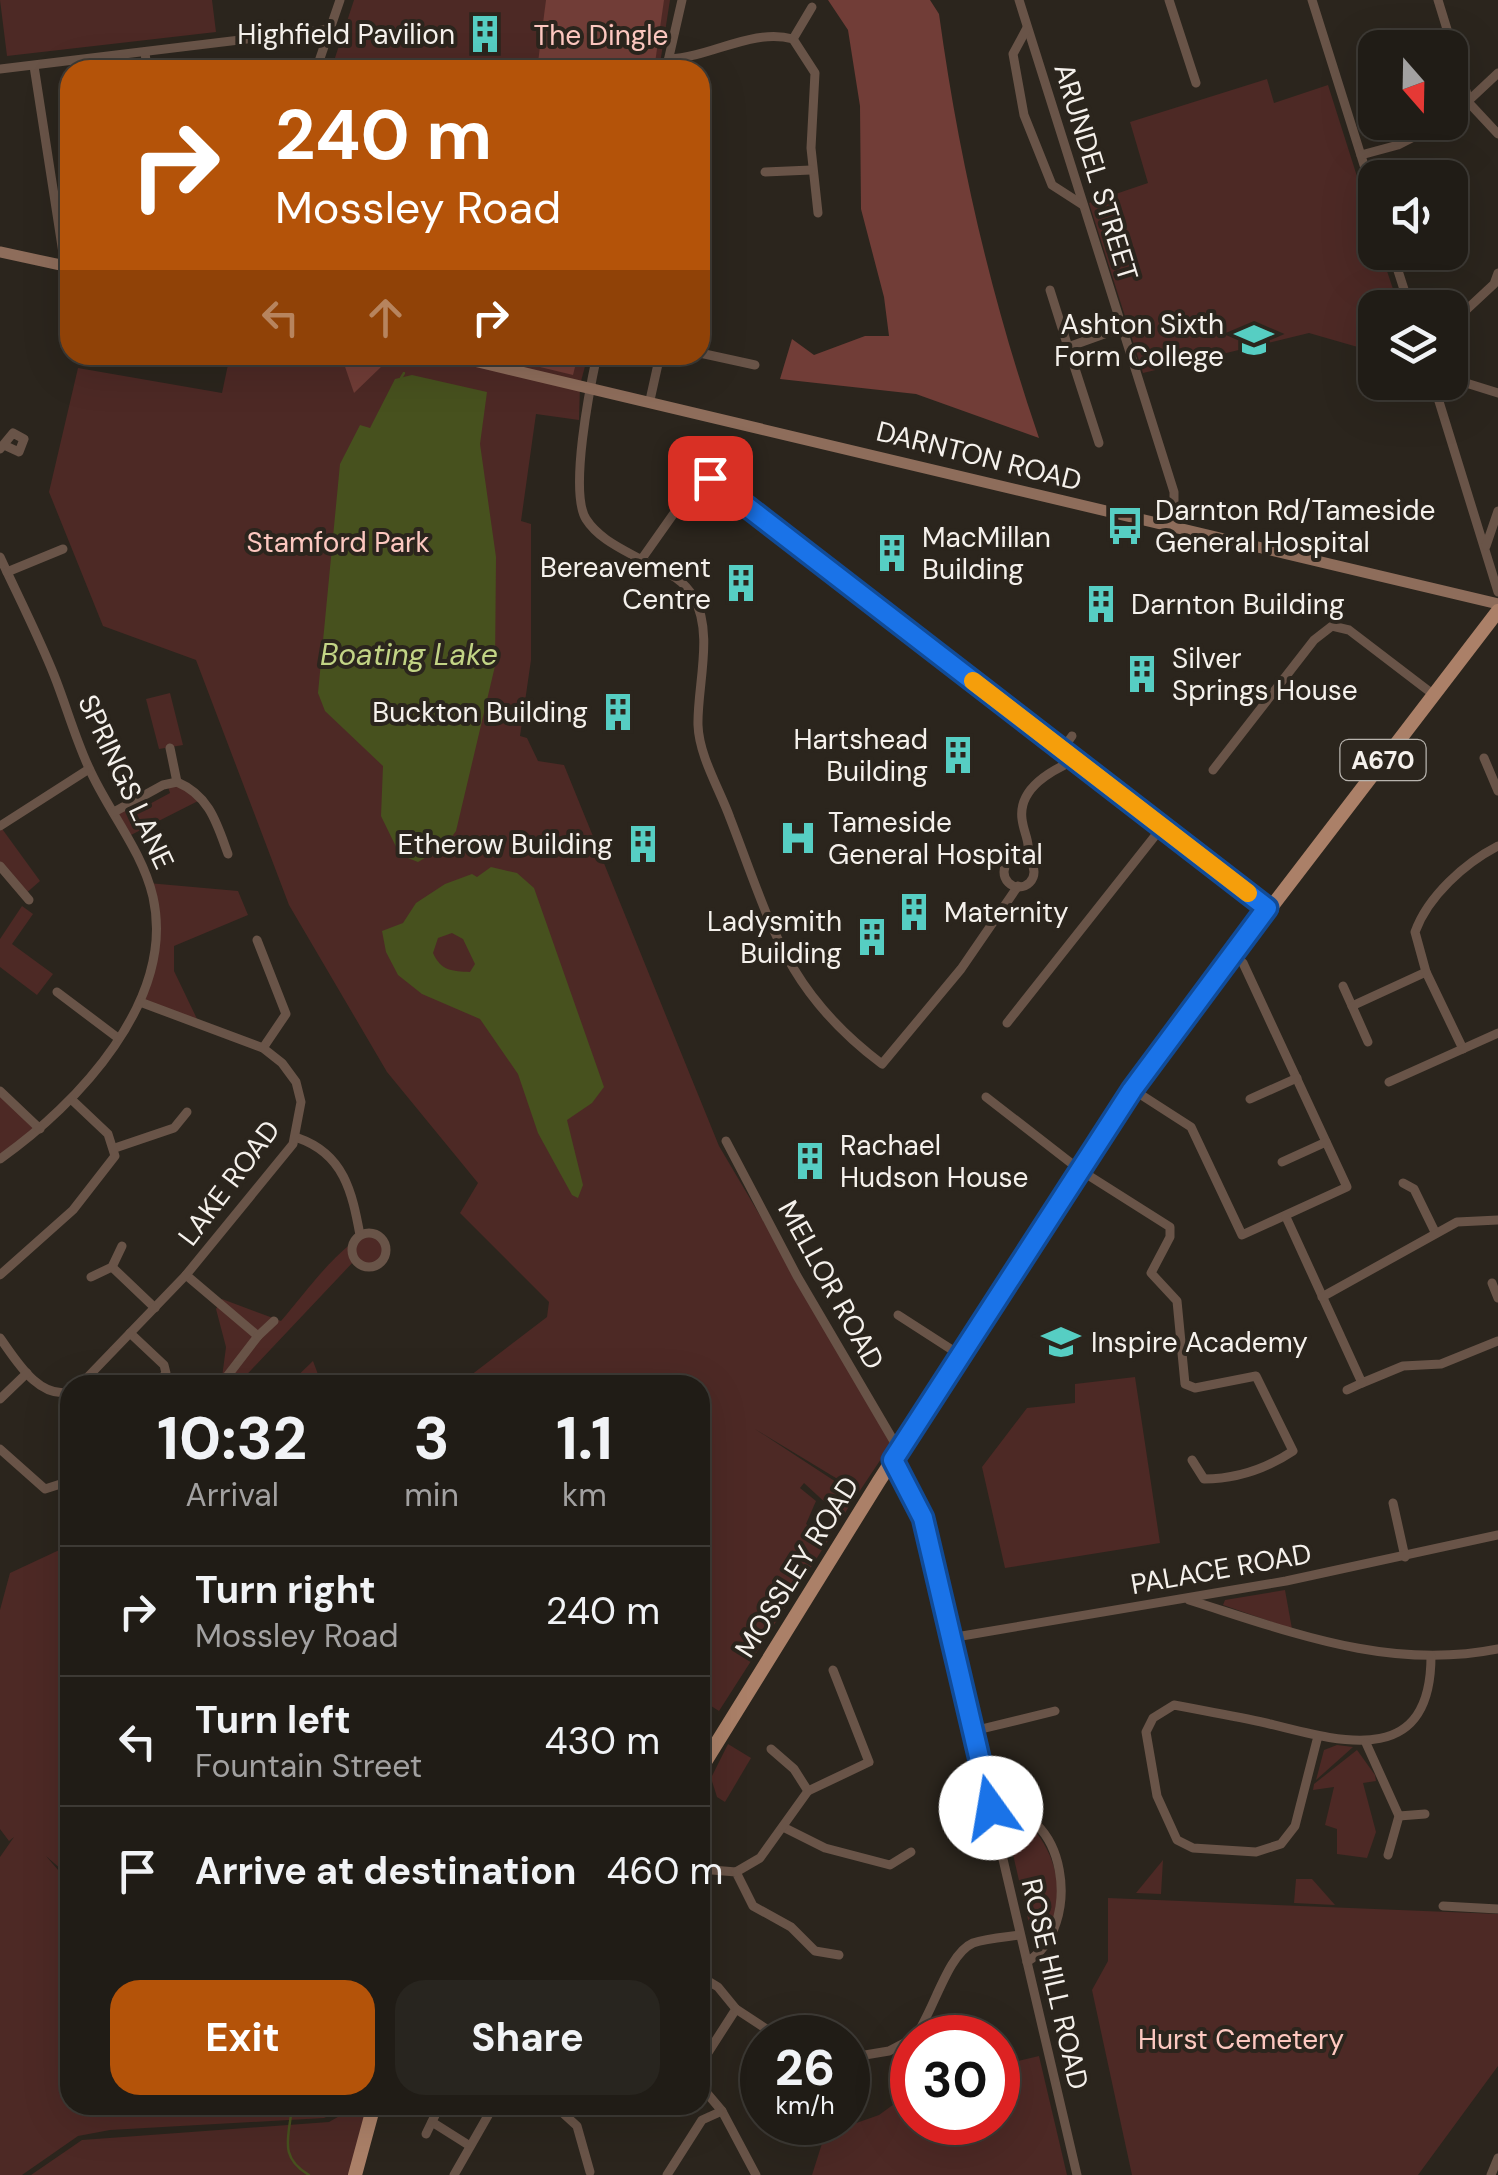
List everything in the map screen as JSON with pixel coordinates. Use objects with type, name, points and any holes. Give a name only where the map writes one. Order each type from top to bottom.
[{"type":"main road","name":"MOSSLEY ROAD","points":[[710,1754],[896,1455],[1132,1090],[1267,908],[1498,612]]},
{"type":"main road","points":[[356,2175],[371,2115]]},
{"type":"street","points":[[319,60],[340,0]]},
{"type":"street","points":[[682,0],[669,58],[696,57],[772,34],[794,39],[815,73],[812,170],[818,212]]},
{"type":"street","name":"ARUNDEL STREET","points":[[1018,0],[1174,492],[1174,530]]},
{"type":"street","points":[[1169,0],[1196,83]]},
{"type":"street","points":[[1312,0],[1363,160]]},
{"type":"street","points":[[1438,0],[1470,104],[1498,134]]},
{"type":"street","points":[[794,39],[812,7]]},
{"type":"street","points":[[1027,28],[1013,54],[1024,115],[1052,185],[1083,205]]},
{"type":"street","points":[[82,60],[330,29]]},
{"type":"street","points":[[145,52],[146,60]]},
{"type":"street","points":[[0,69],[60,63]]},
{"type":"street","points":[[34,66],[60,220]]},
{"type":"street","points":[[1470,104],[1498,74]]},
{"type":"street","points":[[1361,155],[1408,140]]},
{"type":"street","points":[[765,172],[812,170]]},
{"type":"street","points":[[0,252],[60,265]]},
{"type":"street","points":[[1468,308],[1494,284],[1498,273]]},
{"type":"street","points":[[1050,290],[1100,442]]},
{"type":"street","points":[[1068,348],[1121,328]]},
{"type":"street","points":[[710,355],[756,365]]},
{"type":"street","name":"DARNTON ROAD","points":[[489,365],[589,390],[650,400],[1174,530],[1498,604]]},
{"type":"street","points":[[595,365],[589,390],[580,495],[583,516],[599,536],[675,575],[695,598],[703,629],[701,741],[776,942],[802,987],[825,1014],[882,1064],[946,988],[1018,886],[1034,876],[1027,859],[1031,842],[1022,822],[1022,806],[1042,777],[1074,760]]},
{"type":"street","points":[[650,400],[658,365]]},
{"type":"street","points":[[1468,384],[1498,393]]},
{"type":"street","points":[[1440,400],[1498,592]]},
{"type":"street","points":[[642,560],[696,482],[710,478],[1267,908]]},
{"type":"street","points":[[1486,549],[1498,511]]},
{"type":"street","points":[[7,572],[63,550]]},
{"type":"street","name":"SPRINGS LANE","points":[[0,557],[53,672],[89,769],[114,812],[153,898],[157,953],[140,1002],[118,1038],[71,1099],[0,1159]]},
{"type":"street","points":[[1214,770],[1314,640],[1332,626],[1349,630],[1434,695]]},
{"type":"street","points":[[1062,750],[1072,736]]},
{"type":"street","points":[[170,748],[177,782]]},
{"type":"street","points":[[1484,758],[1498,791]]},
{"type":"street","points":[[0,826],[89,769]]},
{"type":"street","points":[[114,812],[162,785],[177,782],[196,792],[212,810],[228,854]]},
{"type":"street","points":[[1007,1022],[1162,827]]},
{"type":"street","points":[[1463,1049],[1426,972],[1418,946],[1419,922],[1473,859],[1498,846]]},
{"type":"street","points":[[1018,886],[1007,880],[1006,865],[1018,857],[1027,859]]},
{"type":"street","points":[[0,866],[28,900]]},
{"type":"street","points":[[257,940],[286,1014],[263,1048]]},
{"type":"street","points":[[1132,1090],[1192,1127],[1242,1236],[1348,1187],[1243,963],[1232,954]]},
{"type":"street","points":[[1352,1006],[1426,972]]},
{"type":"street","points":[[1343,986],[1368,1042]]},
{"type":"street","points":[[57,992],[118,1038]]},
{"type":"street","name":"LAKE ROAD","points":[[90,1375],[186,1275],[298,1138],[302,1114],[296,1082],[282,1063],[263,1048],[140,1002]]},
{"type":"street","points":[[1389,1082],[1498,1033]]},
{"type":"street","points":[[1250,1099],[1297,1078]]},
{"type":"street","points":[[0,1091],[40,1128]]},
{"type":"street","points":[[986,1096],[1080,1170],[1170,1228],[1170,1237],[1151,1273],[1177,1302],[1188,1388],[1256,1376],[1292,1451],[1272,1464],[1228,1479],[1204,1479],[1192,1460]]},
{"type":"street","points":[[0,1275],[72,1210],[110,1166],[115,1148],[108,1134],[71,1099]]},
{"type":"street","points":[[115,1148],[174,1128],[187,1112]]},
{"type":"street","points":[[298,1138],[322,1150],[344,1174],[360,1235]]},
{"type":"street","name":"MELLOR ROAD","points":[[726,1140],[896,1455]]},
{"type":"street","points":[[1282,1162],[1326,1142]]},
{"type":"street","points":[[1403,1184],[1414,1188],[1434,1232]]},
{"type":"street","points":[[1286,1216],[1362,1383]]},
{"type":"street","points":[[1322,1296],[1456,1222],[1498,1220]]},
{"type":"street","points":[[91,1277],[112,1267],[122,1246]]},
{"type":"street","points":[[112,1267],[155,1308]]},
{"type":"street","points":[[186,1275],[258,1336]]},
{"type":"street","points":[[1492,1284],[1498,1298]]},
{"type":"street","points":[[898,1315],[960,1355]]},
{"type":"street","points":[[227,1375],[274,1321]]},
{"type":"street","points":[[130,1333],[164,1365],[164,1375]]},
{"type":"street","points":[[0,1338],[26,1373],[54,1393],[60,1393]]},
{"type":"street","points":[[1346,1390],[1403,1366],[1441,1364],[1498,1342]]},
{"type":"street","points":[[0,1399],[26,1373]]},
{"type":"street","points":[[0,1449],[45,1489],[60,1484]]},
{"type":"street","name":"ROSE HILL ROAD","points":[[896,1455],[923,1518],[1077,2175]]},
{"type":"street","points":[[1392,1503],[1404,1557]]},
{"type":"street","name":"PALACE ROAD","points":[[950,1638],[1186,1600],[1498,1536]]},
{"type":"street","points":[[1186,1600],[1324,1643],[1431,1656],[1498,1648]]},
{"type":"street","points":[[1318,1736],[1294,1826],[1281,1844],[1256,1852],[1193,1848],[1169,1830],[1157,1796],[1146,1732],[1164,1709],[1174,1705],[1366,1743],[1395,1734],[1425,1704],[1431,1656]]},
{"type":"street","points":[[710,1870],[736,1872],[760,1858],[808,1791],[869,1762],[833,1670]]},
{"type":"street","points":[[973,1731],[1055,1710]]},
{"type":"street","points":[[1366,1743],[1399,1816],[1388,1855]]},
{"type":"street","points":[[771,1749],[794,1769],[808,1791]]},
{"type":"street","points":[[991,1808],[1027,1818],[1052,1849],[1060,1867],[1055,1933],[1049,1945],[1027,1962]]},
{"type":"street","points":[[1399,1816],[1425,1814]]},
{"type":"street","points":[[783,1827],[825,1848],[890,1866],[911,1852]]},
{"type":"street","points":[[736,1872],[753,1906],[790,1926],[815,1951],[839,1955]]},
{"type":"street","points":[[1443,1906],[1498,1909]]},
{"type":"street","points":[[929,2015],[953,1962],[970,1944],[1020,1935]]},
{"type":"street","points":[[710,1982],[745,2015]]},
{"type":"street","points":[[710,2049],[736,2009]]},
{"type":"street","points":[[710,2097],[722,2111],[756,2175]]},
{"type":"street","points":[[668,2175],[702,2120],[722,2111]]},
{"type":"street","points":[[426,2134],[435,2115]]},
{"type":"street","points":[[454,2175],[488,2115]]},
{"type":"street","points":[[565,2115],[577,2126],[590,2172]]},
{"type":"street","points":[[432,2122],[470,2146]]},
{"type":"street","points":[[1490,2175],[1498,2158]]},
{"type":"green space","points":[[0,0],[212,0],[216,32],[7,56]]},
{"type":"green space","points":[[354,0],[670,0],[661,60],[334,60]]},
{"type":"green space","name":"The Dingle","points":[[546,0],[664,0],[655,60],[538,60]]},
{"type":"green space","points":[[828,0],[930,0],[939,14],[978,228],[1039,438],[916,394],[780,379],[792,339],[814,355],[865,336],[889,336],[884,297],[861,209],[860,106],[848,30]]},
{"type":"green space","points":[[1267,79],[1274,103],[1328,85],[1358,179],[1358,270],[1387,270],[1393,290],[1358,290],[1358,347],[1309,333],[1143,373],[1089,203],[1148,183],[1130,122]]},
{"type":"green space","name":"Stamford Park","points":[[228,365],[585,365],[580,385],[579,420],[536,414],[521,521],[531,524],[531,660],[520,736],[527,738],[538,761],[564,765],[719,1146],[893,1441],[859,1492],[755,1429],[856,1495],[842,1518],[804,1483],[800,1488],[816,1501],[806,1524],[829,1539],[719,1711],[710,1705],[710,1375],[471,1375],[547,1317],[549,1302],[460,1213],[478,1183],[387,1072],[289,905],[196,660],[103,626],[49,492],[78,368],[222,393]]},
{"type":"green space","points":[[344,365],[382,365],[382,366],[354,393]]},
{"type":"green space","points":[[532,365],[576,365],[573,375]]},
{"type":"green space","points":[[170,693],[183,745],[159,749],[146,699]]},
{"type":"green space","points":[[177,782],[202,799],[127,837],[114,812],[135,799],[144,807],[170,793],[167,784]]},
{"type":"green space","points":[[0,826],[40,881],[24,895],[0,866]]},
{"type":"green space","points":[[148,883],[238,891],[248,915],[174,946],[174,971],[198,1021],[140,1002],[157,953]]},
{"type":"green space","points":[[22,906],[33,914],[12,944],[53,974],[37,995],[0,967],[0,939]]},
{"type":"green space","points":[[0,1091],[40,1129],[0,1159]]},
{"type":"green space","points":[[376,1234],[386,1246],[382,1260],[369,1267],[355,1260],[246,1375],[222,1375],[226,1347],[216,1309],[222,1299],[281,1321],[339,1254],[365,1236]]},
{"type":"green space","points":[[313,1361],[318,1375],[298,1375]]},
{"type":"green space","points":[[1135,1377],[1160,1543],[1005,1568],[982,1467],[1027,1408],[1075,1403],[1075,1384]]},
{"type":"green space","points":[[60,1550],[60,1868],[46,1856],[60,1872],[60,2115],[330,2115],[110,2130],[78,2136],[22,2175],[0,2175],[0,1857],[14,1837],[9,1841],[0,1829],[0,1610],[10,1573]]},
{"type":"green space","points":[[1285,1590],[1292,1629],[1223,1605],[1225,1600]]},
{"type":"green space","points":[[728,1744],[751,1758],[725,1802],[717,1797],[711,1778]]},
{"type":"green space","points":[[1337,1745],[1353,1747],[1316,1780],[1324,1750]]},
{"type":"green space","points":[[1357,1750],[1376,1781],[1363,1783],[1376,1832],[1367,1858],[1337,1854],[1337,1829],[1325,1825],[1334,1787],[1313,1790],[1314,1784]]},
{"type":"green space","points":[[1010,1816],[1026,1823],[1039,1837],[1056,1875],[1057,1917],[1051,1934],[1039,1947],[1034,1945],[1005,1820]]},
{"type":"green space","points":[[1163,1860],[1161,1894],[1136,1893]]},
{"type":"green space","points":[[1296,1879],[1312,1879],[1335,1905],[1294,1903]]},
{"type":"green space","name":"Hurst Cemetery","points":[[1108,1898],[1498,1914],[1498,2066],[1418,2175],[1132,2175],[1092,1990],[1108,1961]]},
{"type":"green space","points":[[1039,2056],[1067,2175],[812,2175],[822,2145],[870,2145],[870,2118],[890,2107],[890,2145],[1020,2145],[1020,2061]]},
{"type":"green space","points":[[341,2115],[366,2115],[351,2175],[31,2175],[82,2140],[329,2122]]},
{"type":"water","name":"Boating Lake","points":[[412,375],[487,392],[480,444],[496,557],[495,666],[456,831],[445,846],[418,862],[400,855],[381,816],[383,766],[325,711],[318,693],[340,464],[360,425],[370,428],[395,379]]},
{"type":"water","points":[[491,867],[517,873],[534,888],[604,1087],[592,1103],[567,1120],[583,1185],[578,1198],[572,1195],[538,1133],[518,1074],[480,1019],[422,994],[398,975],[386,952],[382,931],[403,923],[416,903],[445,884],[472,874],[477,877]],"holes":[[[452,933],[463,939],[475,964],[470,972],[443,967],[433,953],[438,938]]]},
{"type":"waterway","points":[[401,378],[404,373]]},
{"type":"waterway","points":[[291,2115],[289,2153],[309,2175]]},
{"type":"slow traffic","points":[[973,681],[1248,893]]},
{"type":"place","name":"Highfield Pavilion","points":[[485,34]]},
{"type":"place","name":"Ashton Sixth Form College","points":[[1254,340]]},
{"type":"place","name":"Darnton Rd/Tameside General Hospital","points":[[1125,526]]},
{"type":"place","name":"MacMillan Building","points":[[892,553]]},
{"type":"place","name":"Bereavement Centre","points":[[741,583]]},
{"type":"place","name":"Darnton Building","points":[[1101,604]]},
{"type":"place","name":"Silver Springs House","points":[[1142,674]]},
{"type":"place","name":"Buckton Building","points":[[618,712]]},
{"type":"place","name":"Hartshead Building","points":[[958,755]]},
{"type":"place","name":"Tameside General Hospital","points":[[798,838]]},
{"type":"place","name":"Etherow Building","points":[[643,844]]},
{"type":"place","name":"Maternity","points":[[914,912]]},
{"type":"place","name":"Ladysmith Building","points":[[872,937]]},
{"type":"place","name":"Rachael Hudson House","points":[[810,1161]]},
{"type":"place","name":"Inspire Academy","points":[[1061,1342]]},
{"type":"route","points":[[710,478],[1267,908],[1132,1090],[893,1460],[923,1518],[991,1808]]}]
